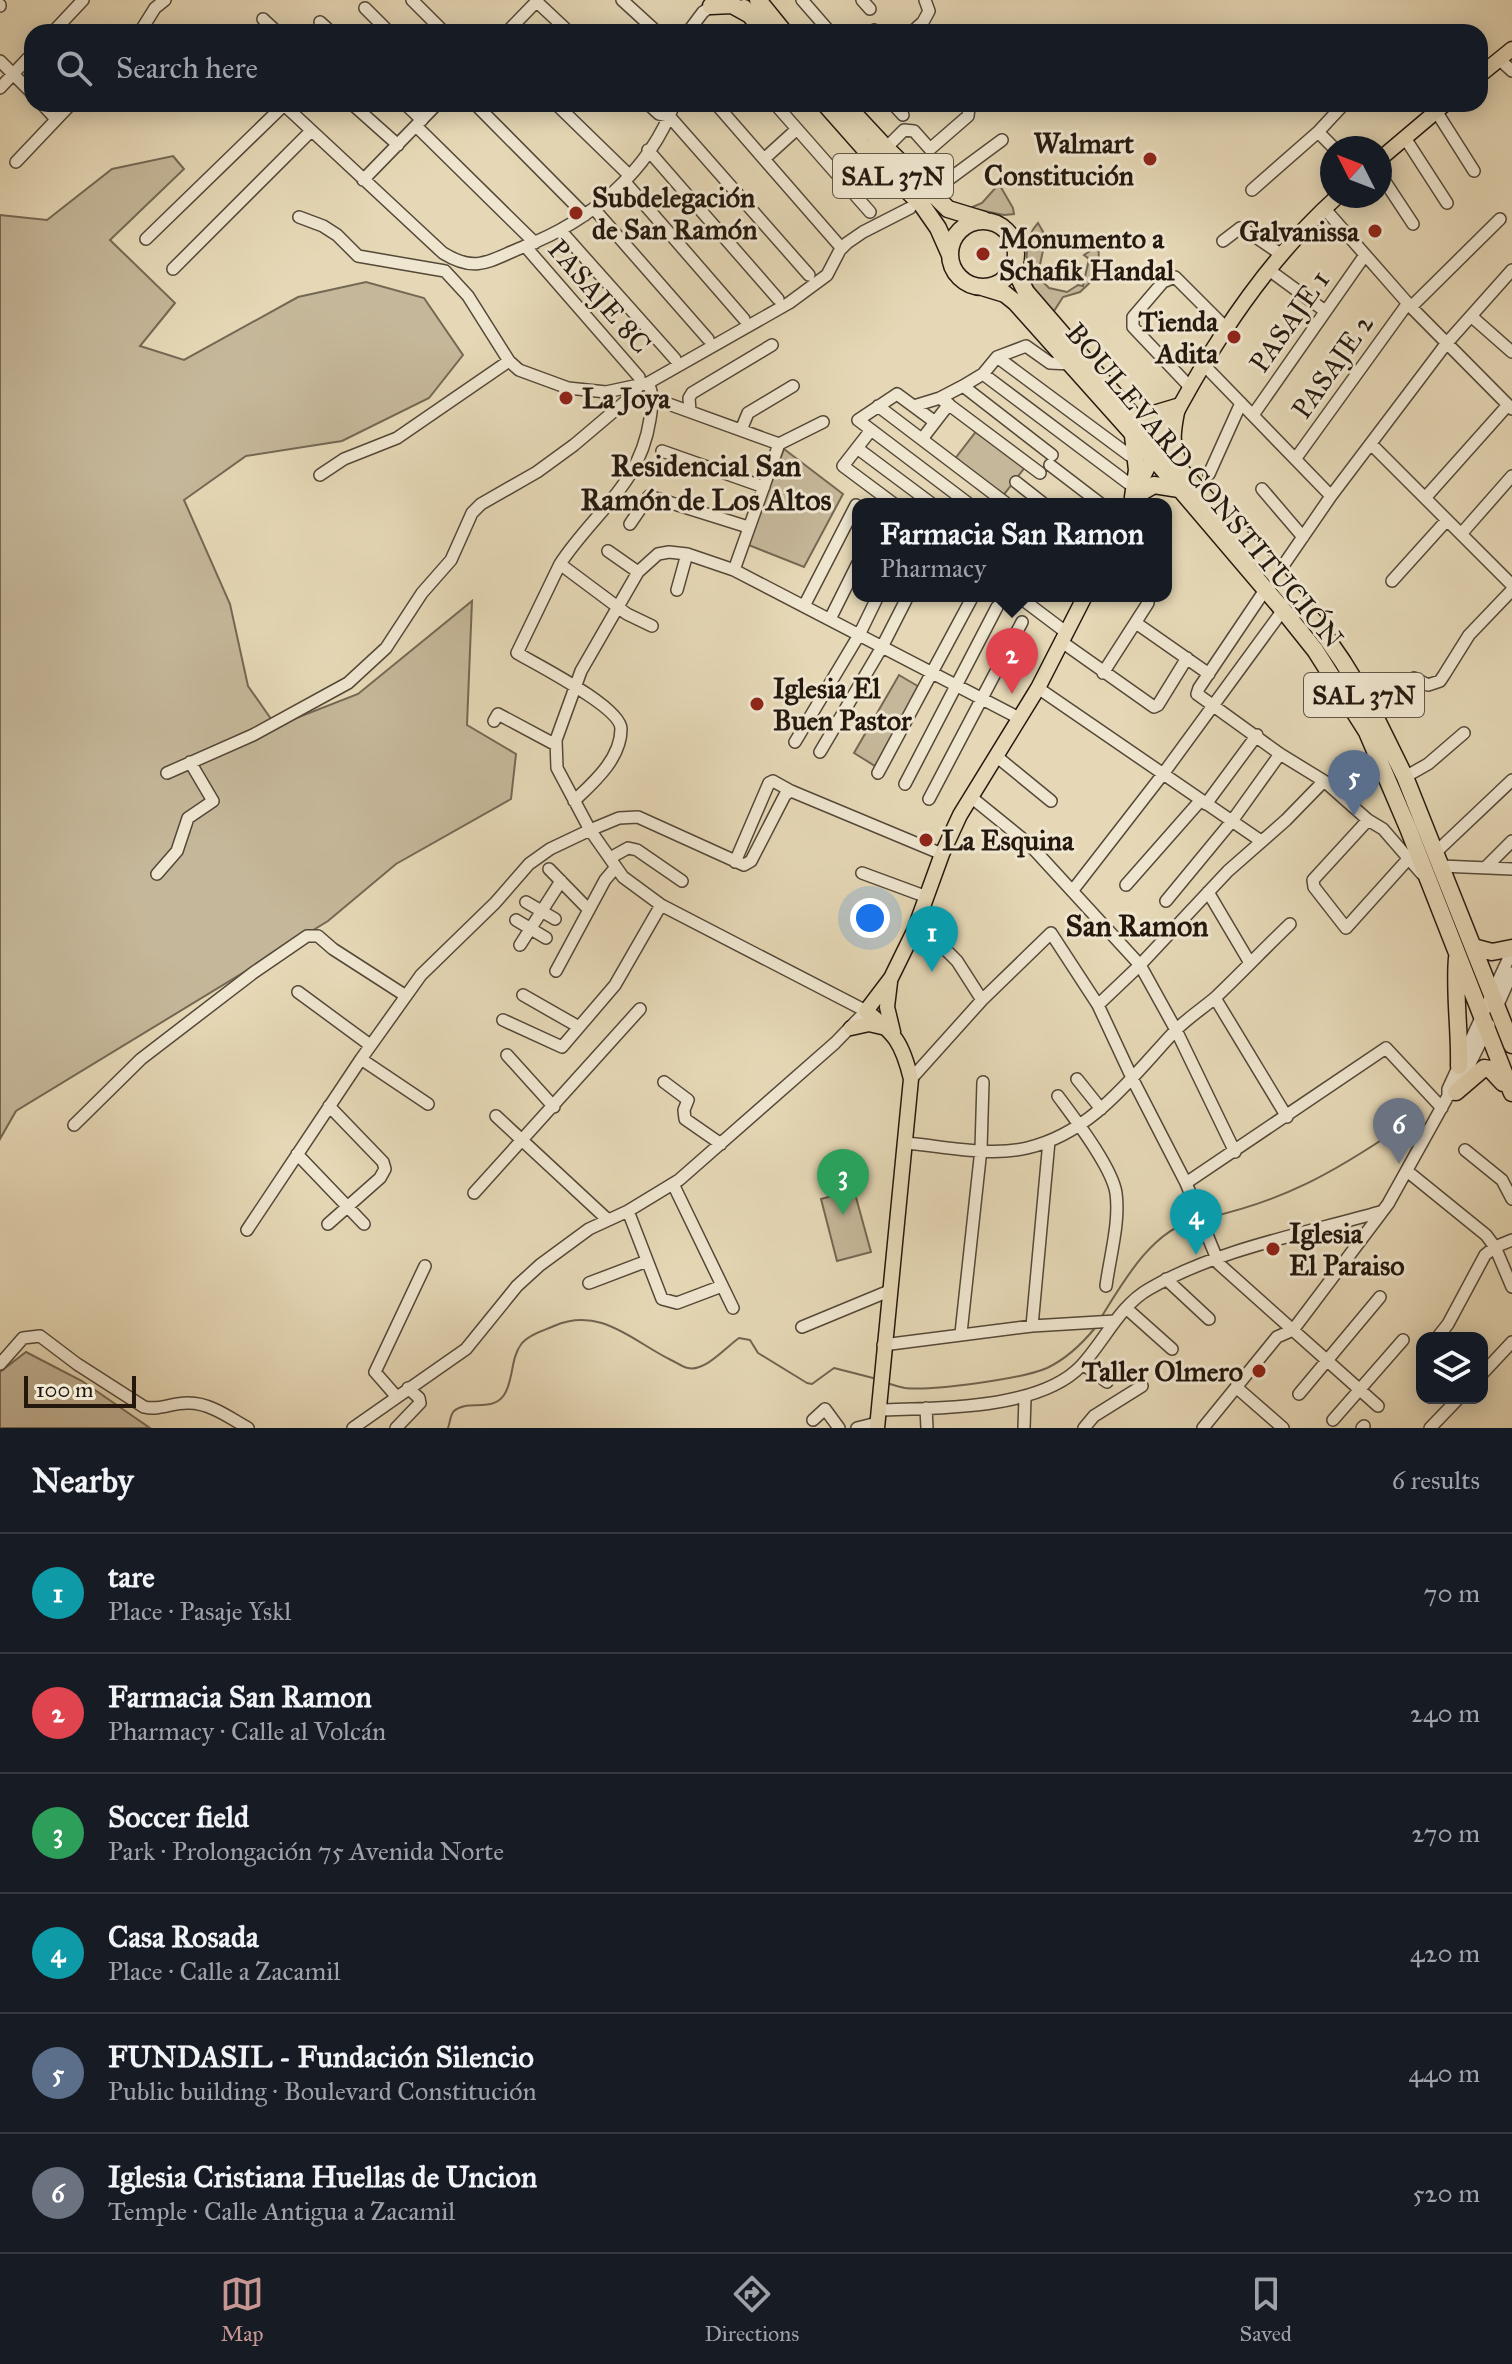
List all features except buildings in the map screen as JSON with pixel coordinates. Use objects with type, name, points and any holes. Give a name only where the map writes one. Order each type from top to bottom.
[{"type":"highway","points":[[738,0],[758,5],[776,24]]},
{"type":"highway","points":[[716,2],[758,5]]},
{"type":"highway","name":"SAL 37N","points":[[833,112],[927,211],[960,278],[982,287]]},
{"type":"highway","name":"SAL 37N","points":[[852,112],[948,209],[1003,227],[1011,237],[1016,253],[1013,266]]},
{"type":"highway","name":"SAL 37N","points":[[950,255],[951,244],[959,231],[971,223],[986,221]]},
{"type":"highway","points":[[982,287],[1001,281],[1013,266]]},
{"type":"highway","name":"BOULEVARD CONSTITUCIÓN","points":[[1013,266],[1026,292],[1155,451],[1276,576],[1321,630],[1369,704],[1405,777],[1438,859],[1484,1022],[1512,1094]]},
{"type":"highway","name":"BOULEVARD CONSTITUCIÓN","points":[[982,287],[1005,294],[1015,302],[1071,364],[1135,426]]},
{"type":"highway","points":[[1130,495],[1137,470],[1135,426],[1177,407]]},
{"type":"highway","points":[[1130,495],[1154,485],[1184,484],[1173,448],[1177,407]]},
{"type":"highway","name":"BOULEVARD CONSTITUCIÓN","points":[[1184,484],[1315,650],[1367,732],[1428,880],[1494,1000],[1512,1045]]},
{"type":"highway","points":[[1459,1066],[1460,1035],[1455,981],[1465,949],[1492,952],[1512,950]]},
{"type":"highway","points":[[1452,1094],[1478,1071],[1490,1069],[1512,1094]]},
{"type":"main road","points":[[1488,68],[1512,49]]},
{"type":"main road","points":[[1392,149],[1435,112]]},
{"type":"main road","points":[[1130,495],[1202,363],[1269,270],[1324,208]]},
{"type":"main road","points":[[878,1415],[911,1079],[906,1057],[890,1030],[866,1011],[891,978],[914,931],[942,854],[971,797],[1038,688],[1065,637],[1078,602]]},
{"type":"main road","points":[[890,1030],[887,999],[891,978]]},
{"type":"main road","points":[[851,1028],[869,1024],[890,1030]]},
{"type":"street","points":[[60,24],[83,0]]},
{"type":"street","points":[[145,24],[155,8],[165,0]]},
{"type":"street","points":[[412,0],[436,24]]},
{"type":"street","points":[[622,0],[648,24]]},
{"type":"street","points":[[802,0],[823,24]]},
{"type":"street","points":[[920,24],[929,11],[925,0]]},
{"type":"street","points":[[515,24],[538,1],[561,24]]},
{"type":"street","points":[[694,24],[716,2]]},
{"type":"street","points":[[365,8],[381,24]]},
{"type":"street","points":[[263,19],[268,24]]},
{"type":"street","points":[[1499,59],[1512,71]]},
{"type":"street","points":[[0,61],[24,84]]},
{"type":"street","points":[[0,88],[24,62]]},
{"type":"street","points":[[49,112],[56,119]]},
{"type":"street","points":[[16,162],[63,112]]},
{"type":"street","points":[[146,239],[275,112]]},
{"type":"street","points":[[291,112],[443,253],[457,262],[478,265],[530,245],[590,212],[627,178],[671,112]]},
{"type":"street","points":[[361,112],[398,145]]},
{"type":"street","name":"PASAJE 8C","points":[[411,112],[530,245],[642,383]]},
{"type":"street","points":[[363,180],[429,112]]},
{"type":"street","points":[[484,112],[590,212],[708,339]]},
{"type":"street","points":[[564,112],[627,178],[744,319]]},
{"type":"street","points":[[657,112],[669,116],[809,275]]},
{"type":"street","points":[[723,112],[838,244]]},
{"type":"street","points":[[782,112],[870,212]]},
{"type":"street","points":[[900,112],[903,115]]},
{"type":"street","points":[[886,148],[904,130],[914,131],[930,149],[968,116],[968,112]]},
{"type":"street","points":[[1252,190],[1337,112]]},
{"type":"street","points":[[1444,112],[1474,171]]},
{"type":"street","points":[[764,159],[797,129]]},
{"type":"street","points":[[173,269],[311,131]]},
{"type":"street","points":[[1318,132],[1322,136]]},
{"type":"street","points":[[1405,138],[1447,203]]},
{"type":"street","points":[[937,188],[1002,140]]},
{"type":"street","points":[[648,150],[778,299]]},
{"type":"street","points":[[1392,192],[1413,224]]},
{"type":"street","points":[[299,217],[337,235],[358,256],[445,271],[468,296],[509,361],[519,370],[568,388],[606,392],[642,383],[789,303],[827,275],[847,243],[910,208]]},
{"type":"street","points":[[1324,208],[1446,344],[1510,407],[1425,498]]},
{"type":"street","name":"PASAJE 2","points":[[1296,458],[1410,305],[1500,219]]},
{"type":"street","points":[[1223,241],[1240,228],[1282,255]]},
{"type":"street","points":[[560,230],[675,359]]},
{"type":"street","name":"PASAJE 1","points":[[1253,415],[1365,255]]},
{"type":"street","points":[[445,271],[457,262]]},
{"type":"street","points":[[1269,270],[1325,311]]},
{"type":"street","points":[[1276,576],[1331,496],[1446,344],[1512,270]]},
{"type":"street","points":[[1189,386],[1133,327],[1133,317],[1163,282],[1175,277],[1226,328]]},
{"type":"street","points":[[1471,316],[1512,352]]},
{"type":"street","points":[[690,411],[689,398],[692,393],[772,345]]},
{"type":"street","points":[[922,439],[935,422],[944,401],[983,374],[997,357],[1026,346],[1050,363],[1071,364]]},
{"type":"street","points":[[997,357],[1129,455]]},
{"type":"street","points":[[320,475],[344,459],[397,438],[509,361]]},
{"type":"street","points":[[1202,363],[1331,496]]},
{"type":"street","points":[[983,374],[1130,495]]},
{"type":"street","points":[[642,383],[652,398],[779,444]]},
{"type":"street","points":[[167,773],[253,735],[348,683],[386,648],[422,593],[451,560],[472,513],[481,504],[537,472],[574,445],[626,401],[642,383]]},
{"type":"street","points":[[741,430],[748,413],[793,386]]},
{"type":"street","points":[[963,386],[1047,464]]},
{"type":"street","points":[[935,422],[897,394],[858,420],[961,498]]},
{"type":"street","points":[[574,801],[608,765],[621,729],[618,719],[575,687],[517,653],[560,564],[637,465],[647,441],[652,398]]},
{"type":"street","points":[[914,406],[944,401],[1047,464],[1093,498]]},
{"type":"street","points":[[1209,474],[1241,403]]},
{"type":"street","points":[[878,406],[999,498]]},
{"type":"street","points":[[734,570],[779,444],[823,422]]},
{"type":"street","points":[[871,430],[843,466],[886,498]]},
{"type":"street","points":[[1369,704],[1414,678],[1428,685],[1440,681],[1469,635],[1512,588],[1371,444]]},
{"type":"street","points":[[857,448],[924,498]]},
{"type":"street","points":[[662,451],[764,487]]},
{"type":"street","points":[[1461,534],[1512,476]]},
{"type":"street","points":[[1016,482],[1036,498]]},
{"type":"street","points":[[1262,489],[1303,537]]},
{"type":"street","points":[[630,524],[649,496],[748,527]]},
{"type":"street","points":[[804,606],[852,513]]},
{"type":"street","points":[[1392,581],[1447,520]]},
{"type":"street","points":[[608,551],[638,572]]},
{"type":"street","points":[[353,1428],[469,1347],[517,1286],[540,1265],[589,1229],[628,1211],[673,1184],[851,1028],[866,1011],[661,905],[623,877],[574,801],[557,768],[556,745],[581,671],[638,572],[658,554],[669,552],[687,554],[734,570],[1019,718]]},
{"type":"street","points":[[677,590],[687,554]]},
{"type":"street","points":[[560,564],[617,607],[652,626]]},
{"type":"street","points":[[830,619],[852,575]]},
{"type":"street","points":[[1265,590],[1197,692],[1211,706],[1324,781],[1368,820],[1398,833],[1408,828]]},
{"type":"street","points":[[795,742],[859,635],[875,602]]},
{"type":"street","points":[[820,752],[905,602]]},
{"type":"street","points":[[878,773],[970,602]]},
{"type":"street","points":[[1025,602],[1103,673],[1154,707],[1187,658]]},
{"type":"street","points":[[1103,673],[1148,603]]},
{"type":"street","points":[[905,784],[997,607]]},
{"type":"street","points":[[1073,890],[1283,610]]},
{"type":"street","points":[[929,799],[1022,622]]},
{"type":"street","points":[[1136,623],[1209,674]]},
{"type":"street","points":[[1038,688],[1261,841]]},
{"type":"street","points":[[494,721],[498,714],[556,745]]},
{"type":"street","points":[[1405,777],[1428,764],[1464,733]]},
{"type":"street","points":[[1126,885],[1203,803],[1257,735]]},
{"type":"street","points":[[1166,901],[1232,821],[1280,754]]},
{"type":"street","points":[[996,756],[1051,801]]},
{"type":"street","points":[[157,874],[177,851],[188,818],[213,801],[190,762]]},
{"type":"street","points":[[1438,859],[1512,780]]},
{"type":"street","points":[[735,862],[769,783],[773,781],[942,854]]},
{"type":"street","points":[[1098,1005],[1208,892],[1324,781]]},
{"type":"street","points":[[247,1230],[370,1045],[421,975],[495,903],[529,864],[550,849],[590,830],[619,818],[638,817],[744,865],[751,861],[785,795],[791,791]]},
{"type":"street","points":[[971,797],[1029,844],[1140,965],[1176,1030],[1235,1152]]},
{"type":"street","points":[[1368,820],[1313,880],[1314,887],[1346,928],[1409,858]]},
{"type":"street","points":[[1383,829],[1428,880]]},
{"type":"street","points":[[1487,866],[1512,841]]},
{"type":"street","points":[[556,971],[613,862],[628,848],[637,850],[682,881]]},
{"type":"street","points":[[1438,859],[1512,869]]},
{"type":"street","points":[[549,869],[589,910]]},
{"type":"street","points":[[862,873],[927,897]]},
{"type":"street","points":[[520,945],[561,881]]},
{"type":"street","points":[[1208,892],[1250,963]]},
{"type":"street","points":[[526,902],[555,919]]},
{"type":"street","points":[[503,1020],[562,1047],[615,985],[661,905]]},
{"type":"street","points":[[516,920],[546,938]]},
{"type":"street","points":[[905,1143],[981,1149],[1026,1148],[1049,1141],[1079,1125],[1133,1080],[1176,1030],[1215,998],[1290,924]]},
{"type":"street","points":[[914,931],[937,941],[957,961],[982,1000]]},
{"type":"street","points":[[911,1079],[982,1000],[1051,933],[1098,1005],[1186,1183],[1216,1258],[1232,1277],[1378,1406]]},
{"type":"street","points":[[74,1125],[141,1059],[307,936],[318,936],[406,996]]},
{"type":"street","points":[[1203,1428],[1277,1337],[1293,1330],[1394,1194],[1452,1094],[1494,1000],[1512,950]]},
{"type":"street","points":[[1494,1000],[1512,973]]},
{"type":"street","points":[[298,992],[370,1045]]},
{"type":"street","points":[[523,995],[579,1027]]},
{"type":"street","points":[[1215,998],[1287,1117]]},
{"type":"street","points":[[474,1193],[640,1009]]},
{"type":"street","points":[[1452,1094],[1448,1089],[1484,1022]]},
{"type":"street","points":[[1186,1183],[1386,1048],[1442,1108]]},
{"type":"street","points":[[507,1055],[554,1107]]},
{"type":"street","points":[[361,1059],[428,1104]]},
{"type":"street","points":[[1077,1079],[1101,1109]]},
{"type":"street","points":[[664,1082],[688,1100],[685,1119],[721,1144]]},
{"type":"street","points":[[961,1333],[981,1149],[983,1082]]},
{"type":"street","points":[[1058,1096],[1079,1125],[1116,1189],[1117,1206],[1106,1286]]},
{"type":"street","points":[[328,1224],[380,1178],[385,1169],[383,1162],[329,1106]]},
{"type":"street","points":[[496,1116],[608,1220]]},
{"type":"street","points":[[1032,1326],[1049,1141]]},
{"type":"street","points":[[1465,1150],[1502,1180],[1512,1199]]},
{"type":"street","points":[[297,1154],[364,1224]]},
{"type":"street","points":[[1412,1175],[1486,1235],[1495,1247],[1512,1287]]},
{"type":"street","points":[[673,1184],[733,1308]]},
{"type":"street","points":[[628,1211],[662,1299],[677,1303],[722,1286]]},
{"type":"street","points":[[857,1428],[878,1415],[1025,1398],[1061,1384],[1083,1364],[1110,1322],[1144,1291],[1166,1279],[1216,1258],[1380,1212]]},
{"type":"street","points":[[1442,1332],[1479,1264],[1495,1247],[1512,1240]]},
{"type":"street","points":[[589,1283],[647,1261]]},
{"type":"street","points":[[396,1396],[375,1372],[425,1266]]},
{"type":"street","points":[[1166,1279],[1209,1319]]},
{"type":"street","points":[[802,1327],[889,1291]]},
{"type":"street","points":[[1299,1394],[1380,1297]]},
{"type":"street","points":[[1126,1308],[1172,1349]]},
{"type":"street","points":[[883,1345],[961,1333],[1110,1322]]},
{"type":"street","points":[[0,1364],[23,1338],[40,1336],[144,1407],[156,1409],[187,1402],[202,1405],[248,1428]]},
{"type":"street","points":[[1333,1420],[1403,1340]]},
{"type":"street","points":[[1488,1368],[1512,1342]]},
{"type":"street","points":[[1083,1364],[1107,1382]]},
{"type":"street","points":[[1084,1428],[1094,1416],[1142,1386]]},
{"type":"street","points":[[1236,1387],[1283,1428]]},
{"type":"street","points":[[396,1428],[420,1403],[408,1388]]},
{"type":"street","points":[[1024,1428],[1025,1398]]},
{"type":"street","points":[[1430,1428],[1453,1404]]},
{"type":"street","points":[[926,1408],[927,1428]]},
{"type":"street","points":[[813,1420],[825,1409],[839,1428]]},
{"type":"shaded area","points":[[173,156],[184,169],[110,240],[175,303],[140,346],[184,360],[298,297],[366,282],[424,298],[463,355],[429,398],[342,441],[246,456],[184,500],[230,604],[248,686],[276,726],[358,694],[472,601],[467,725],[516,754],[511,799],[396,864],[328,921],[16,1111],[0,1139],[0,215],[47,220],[112,169]]},
{"type":"shaded area","points":[[999,184],[1014,214],[970,208],[982,203]]},
{"type":"shaded area","points":[[1038,223],[1046,237],[1039,269],[1044,272],[1043,282],[1049,288],[1067,292],[1078,285],[1083,286],[1089,259],[1084,255],[1099,245],[1098,275],[1080,292],[1063,297],[1054,311],[1037,295],[1028,273],[1028,246]]},
{"type":"shaded area","points":[[978,429],[1026,466],[1002,497],[954,460]]},
{"type":"shaded area","points":[[784,449],[843,494],[804,567],[746,544]]},
{"type":"shaded area","points":[[899,675],[921,688],[875,766],[854,753]]},
{"type":"shaded area","points":[[854,1190],[871,1252],[837,1261],[821,1199]]},
{"type":"shaded area","points":[[26,1352],[82,1381],[150,1428],[0,1428],[0,1372]]},
{"type":"waterway","points":[[1206,1218],[1259,1203],[1306,1184],[1398,1129]]},
{"type":"waterway","points":[[1102,1316],[1153,1245],[1180,1225],[1196,1220]]},
{"type":"waterway","points":[[448,1428],[453,1413],[459,1408],[493,1403],[504,1395],[518,1349],[525,1340],[571,1321],[587,1320],[616,1328],[688,1368],[708,1363],[739,1338],[750,1340],[758,1353],[807,1383],[812,1384],[834,1368],[877,1379]]},
{"type":"waterway","points":[[887,1383],[905,1388],[935,1388],[1035,1372],[1067,1356],[1095,1328]]},
{"type":"place","name":"Walmart Constitución","points":[[1150,159]]},
{"type":"place","name":"Subdelegación de San Ramón","points":[[576,213]]},
{"type":"place","name":"Galvanissa","points":[[1375,231]]},
{"type":"place","name":"Monumento a Schafik Handal","points":[[983,254]]},
{"type":"place","name":"Tienda Adita","points":[[1234,337]]},
{"type":"place","name":"La Joya","points":[[566,398]]},
{"type":"place","name":"Farmacia San Ramon","points":[[1012,694]]},
{"type":"place","name":"Iglesia El Buen Pastor","points":[[757,704]]},
{"type":"place","name":"FUNDASIL - Fundación Silencio","points":[[1354,816]]},
{"type":"place","name":"La Esquina","points":[[926,840]]},
{"type":"place","name":"tare","points":[[932,972]]},
{"type":"place","name":"Iglesia Cristiana Huellas de Uncion","points":[[1399,1164]]},
{"type":"place","name":"Soccer field","points":[[843,1215]]},
{"type":"place","name":"Iglesia El Paraiso","points":[[1273,1249]]},
{"type":"place","name":"Casa Rosada","points":[[1196,1255]]},
{"type":"place","name":"Taller Olmero","points":[[1259,1371]]},
{"type":"district","name":"Residencial San Ramón de Los Altos","points":[[706,483]]},
{"type":"district","name":"San Ramon","points":[[1137,926]]}]
